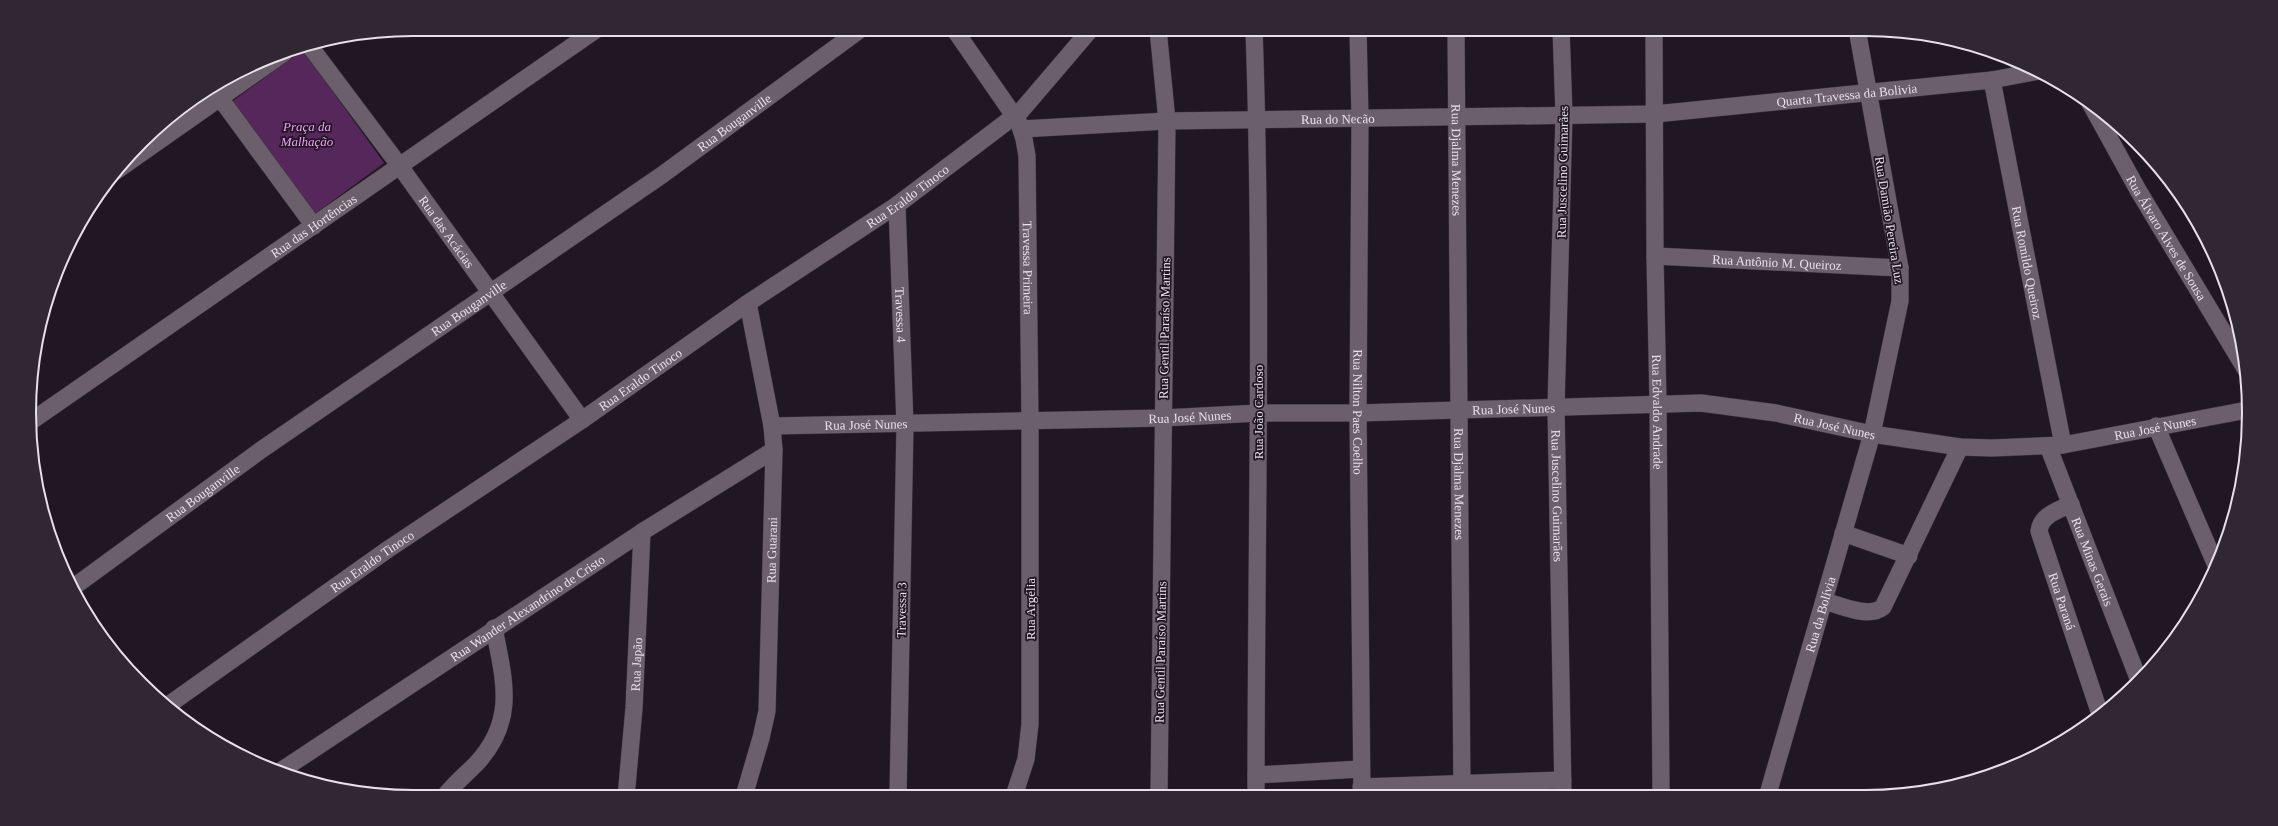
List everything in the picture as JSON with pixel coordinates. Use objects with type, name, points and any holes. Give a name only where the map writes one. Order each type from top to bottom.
[{"type":"street","name":"Rua das Hortências","points":[[36,418],[587,36]]},
{"type":"street","name":"Rua Bouganville","points":[[77,584],[261,450],[662,175],[851,36]]},
{"type":"street","points":[[959,36],[1018,122]]},
{"type":"street","name":"Rua Eraldo Tinoco","points":[[172,703],[380,555],[582,420],[748,303],[898,205],[1018,122],[1030,101],[1085,36]]},
{"type":"street","name":"Rua Gentil Paraíso Martins","points":[[1159,36],[1167,121],[1159,790]]},
{"type":"street","name":"Rua João Cardoso","points":[[1254,36],[1257,120],[1259,413],[1256,790]]},
{"type":"street","name":"Rua Nilton Paes Coelho","points":[[1358,36],[1360,118],[1358,412],[1362,790]]},
{"type":"street","name":"Rua Djalma Menezes","points":[[1456,36],[1461,410],[1462,789]]},
{"type":"street","name":"Rua Juscelino Guimarães","points":[[1561,36],[1564,115],[1556,407],[1564,787]]},
{"type":"street","name":"Rua Edvaldo Andrade","points":[[1654,36],[1661,790]]},
{"type":"street","name":"Rua Damião Pereira Luz","points":[[1858,36],[1900,268],[1900,301],[1872,434]]},
{"type":"street","name":"Rua das Acácias","points":[[313,50],[399,165],[582,420]]},
{"type":"street","points":[[137,156],[264,67]]},
{"type":"street","name":"Quarta Travessa da Bolivia","points":[[1655,114],[1869,94],[1992,80],[2028,73]]},
{"type":"street","name":"Rua Romildo Queiroz","points":[[1992,80],[2056,446]]},
{"type":"street","points":[[220,98],[314,226]]},
{"type":"street","name":"Rua do Necão","points":[[1018,122],[1655,114]]},
{"type":"street","name":"Rua Álvaro Alves de Sousa","points":[[2097,116],[2142,197],[2238,356]]},
{"type":"street","name":"Travessa Primeira","points":[[1018,122],[1028,173],[1030,421]]},
{"type":"street","name":"Travessa 4","points":[[898,205],[905,425]]},
{"type":"street","name":"Rua Antônio M. Queiroz","points":[[1655,256],[1900,268]]},
{"type":"street","name":"Rua Guarani","points":[[746,790],[761,738],[767,711],[774,450],[772,426],[748,303]]},
{"type":"street","name":"Rua José Nunes","points":[[772,426],[905,425],[1163,418],[1259,413],[1461,410],[1658,402],[1732,406],[1776,413],[1872,434],[1960,447],[1992,448],[2056,446],[2242,411]]},
{"type":"street","name":"Rua Argélia","points":[[1016,790],[1026,758],[1030,724],[1030,421]]},
{"type":"street","name":"Travessa 3","points":[[898,790],[905,425]]},
{"type":"street","points":[[2156,426],[2213,558]]},
{"type":"street","name":"Rua da Bolívia","points":[[1769,790],[1872,434]]},
{"type":"street","name":"Rua Minas Gerais","points":[[2056,446],[2071,504],[2137,675]]},
{"type":"street","points":[[1824,601],[1869,612],[1880,610],[1889,600],[1960,447]]},
{"type":"street","name":"Rua Wander Alexandrino de Cristo","points":[[286,768],[494,628],[642,532],[774,450]]},
{"type":"street","name":"Rua Paraná","points":[[2071,504],[2046,516],[2040,524],[2038,531],[2098,709]]},
{"type":"street","name":"Rua Japão","points":[[627,790],[634,708],[642,532]]},
{"type":"street","points":[[1844,533],[1909,556]]},
{"type":"street","points":[[451,790],[477,763],[499,727],[504,707],[505,688],[494,628]]},
{"type":"street","points":[[1256,775],[1361,769]]},
{"type":"street","points":[[1412,790],[1564,787]]},
{"type":"green space","name":"Praça da Malhação","points":[[305,52],[384,163],[312,216],[230,103],[297,55]]}]
